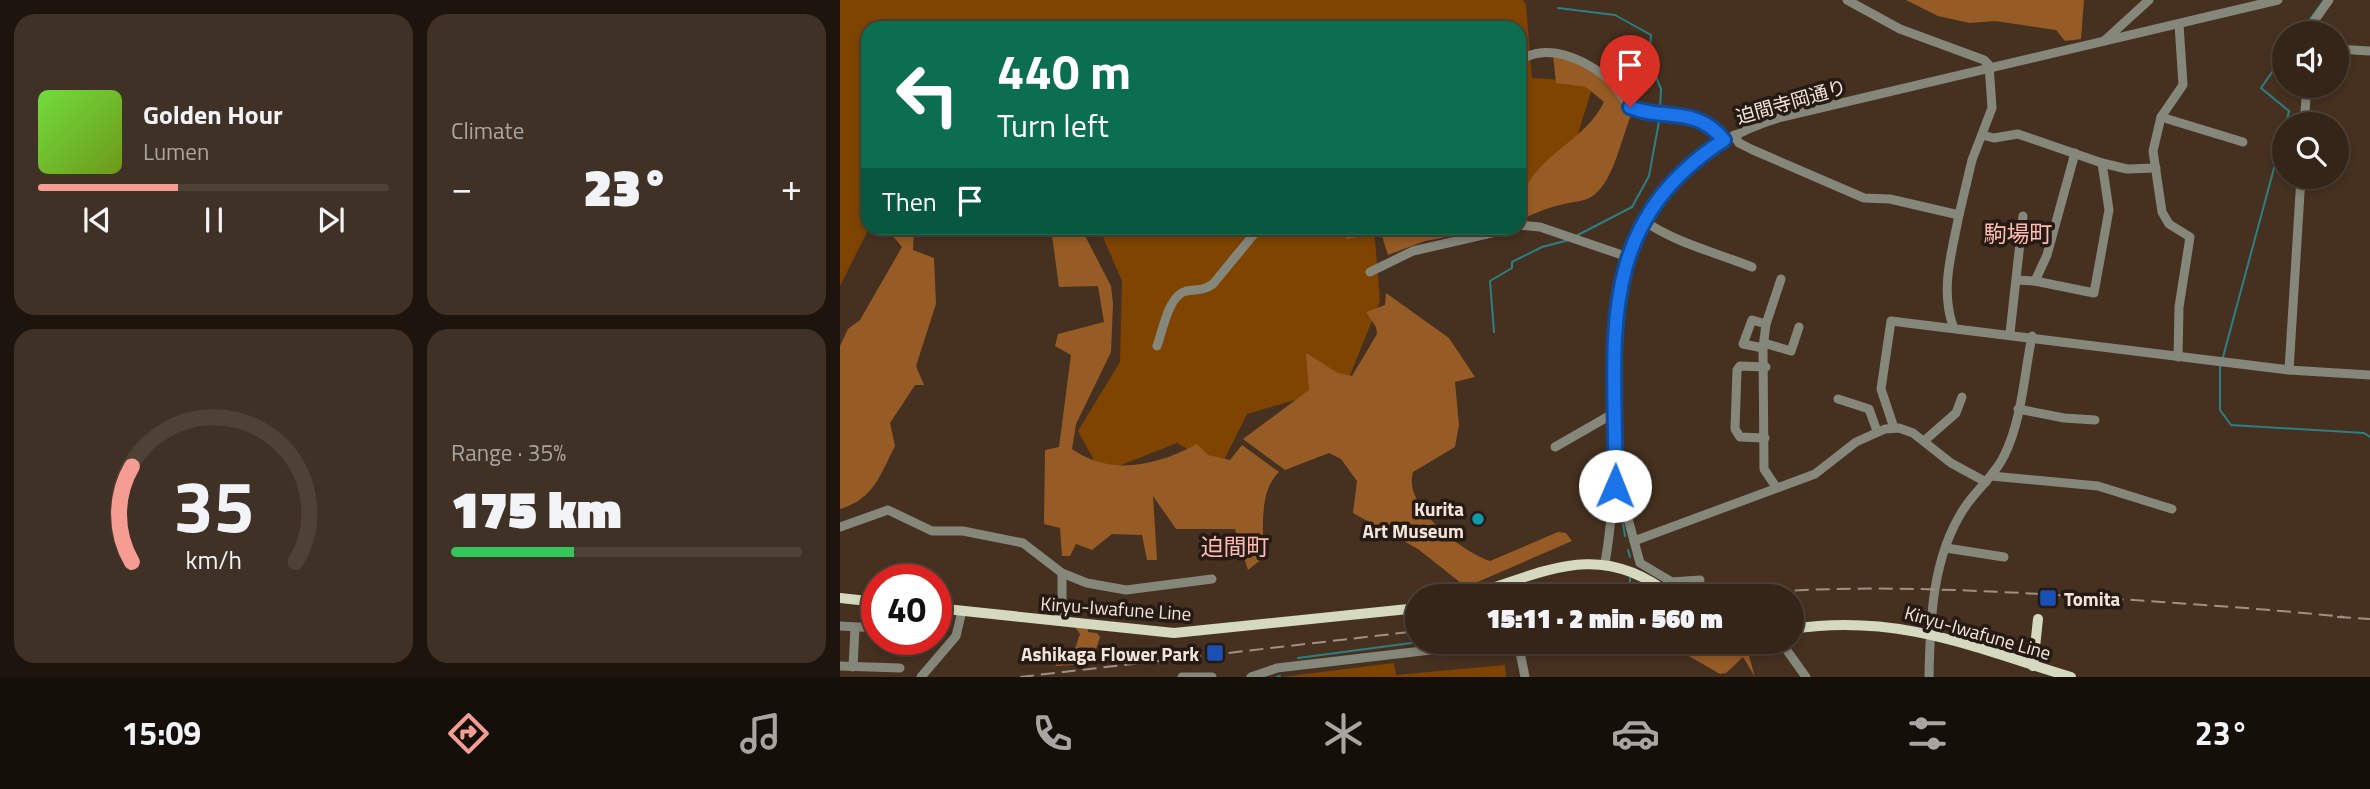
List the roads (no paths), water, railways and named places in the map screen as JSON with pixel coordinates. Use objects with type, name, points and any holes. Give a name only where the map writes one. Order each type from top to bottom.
[{"type":"main road","points":[[1508,584],[1573,564],[1605,564],[1633,570],[1655,584]]},
{"type":"main road","points":[[840,598],[861,600]]},
{"type":"main road","name":"Kiryu-Iwafune Line","points":[[952,610],[1182,633],[1405,609]]},
{"type":"main road","points":[[2033,666],[2038,619]]},
{"type":"main road","name":"Kiryu-Iwafune Line","points":[[1804,628],[1856,623],[1930,633],[2071,677]]},
{"type":"street","points":[[1847,0],[1900,29],[1984,60],[1990,68],[1992,108],[1959,215],[1947,276],[1947,310],[1953,326]]},
{"type":"street","points":[[2103,42],[2149,0]]},
{"type":"street","name":"迫間寺岡通り","points":[[1605,564],[1616,464],[1615,317],[1628,257],[1644,221],[1670,184],[1696,160],[1734,135],[1782,117],[2278,0]]},
{"type":"street","points":[[2314,21],[2329,0]]},
{"type":"street","points":[[2178,357],[2179,307],[2190,237],[2164,217],[2154,144],[2161,117],[2183,85],[2179,23]]},
{"type":"street","points":[[2349,50],[2370,51]]},
{"type":"street","points":[[1526,58],[1535,53],[1569,56],[1606,77],[1630,107],[1689,117],[1709,127],[1724,140]]},
{"type":"street","points":[[2161,117],[2243,142]]},
{"type":"street","points":[[1982,135],[1994,138],[2018,134],[2102,163],[2127,169],[2156,168]]},
{"type":"street","points":[[1734,135],[1739,143],[1753,150],[1864,198],[1889,199],[1959,215]]},
{"type":"street","points":[[2035,281],[2039,266],[2047,255],[2074,153]]},
{"type":"street","points":[[2017,279],[2094,293],[2109,210],[2102,163]]},
{"type":"street","points":[[2290,370],[2300,189]]},
{"type":"street","points":[[2010,333],[2023,216]]},
{"type":"street","points":[[1644,221],[1700,251],[1720,254],[1752,267]]},
{"type":"street","points":[[1526,224],[1628,257]]},
{"type":"street","points":[[1157,346],[1174,298],[1183,292],[1205,290],[1213,285],[1253,235]]},
{"type":"street","points":[[1370,272],[1413,251],[1483,235]]},
{"type":"street","points":[[1776,487],[1764,469],[1766,368],[1763,345],[1766,324],[1781,279]]},
{"type":"street","points":[[1766,324],[1752,320],[1743,344],[1791,351],[1799,327]]},
{"type":"street","points":[[1894,428],[1881,389],[1891,320],[2290,370],[2370,374]]},
{"type":"street","points":[[1929,677],[1935,589],[1945,548],[1966,506],[2006,453],[2018,409],[2032,336]]},
{"type":"street","points":[[1765,438],[1740,437],[1735,429],[1737,370],[1740,366],[1766,368]]},
{"type":"street","points":[[1924,441],[1956,413],[1962,397]]},
{"type":"street","points":[[1838,399],[1869,408],[1877,431]]},
{"type":"street","points":[[2018,409],[2064,418],[2095,419]]},
{"type":"street","points":[[1555,447],[1616,412]]},
{"type":"street","points":[[1634,541],[1821,470],[1856,442],[1877,431],[1894,428],[1909,431],[1951,463],[1989,479],[2098,486],[2172,509]]},
{"type":"street","points":[[1616,464],[1627,464],[1635,471],[1628,492],[1627,511],[1640,563],[1672,582],[1700,580]]},
{"type":"street","points":[[840,527],[888,510],[932,531],[963,531],[1023,544],[1062,573],[1087,583],[1121,590],[1212,579]]},
{"type":"street","points":[[1945,548],[2004,557]]},
{"type":"street","points":[[1057,621],[1062,604],[1062,573]]},
{"type":"street","points":[[921,677],[956,636],[962,611]]},
{"type":"street","points":[[840,626],[861,628]]},
{"type":"street","points":[[853,667],[855,628]]},
{"type":"street","points":[[1251,677],[1277,668],[1405,653]]},
{"type":"street","points":[[1521,654],[1525,677]]},
{"type":"street","points":[[1790,654],[1806,677]]},
{"type":"street","points":[[840,666],[900,668]]},
{"type":"street","points":[[1182,677],[1212,677]]},
{"type":"waterway","points":[[2309,21],[2324,0]]},
{"type":"waterway","points":[[1558,8],[1615,15],[1651,35],[1649,60],[1661,89],[1660,111]]},
{"type":"waterway","points":[[2272,72],[2261,88],[2272,97]]},
{"type":"waterway","points":[[2273,98],[2289,112]]},
{"type":"waterway","points":[[1576,236],[1632,207],[1649,176],[1660,116]]},
{"type":"waterway","points":[[2223,357],[2272,175]]},
{"type":"waterway","points":[[1494,332],[1490,281],[1512,268],[1512,262],[1542,247],[1569,240]]},
{"type":"waterway","points":[[2220,366],[2220,410],[2231,425],[2364,433],[2370,437]]},
{"type":"waterway","points":[[1623,524],[1625,536]]},
{"type":"waterway","points":[[1628,550],[1630,557]]},
{"type":"waterway","points":[[1630,578],[1630,584]]},
{"type":"waterway","points":[[1298,658],[1405,644]]},
{"type":"railway","points":[[1804,590],[1994,592],[2248,608],[2344,617]]},
{"type":"railway","points":[[2337,617],[2370,619]]},
{"type":"railway","points":[[1020,677],[1405,633]]},
{"type":"place","name":"Kurita Art Museum","points":[[1478,519]]},
{"type":"place","name":"Tomita","points":[[2048,598]]},
{"type":"place","name":"Ashikaga Flower Park","points":[[1215,653]]},
{"type":"district","name":"駒場町","points":[[2018,233]]},
{"type":"district","name":"迫間町","points":[[1235,546]]}]
